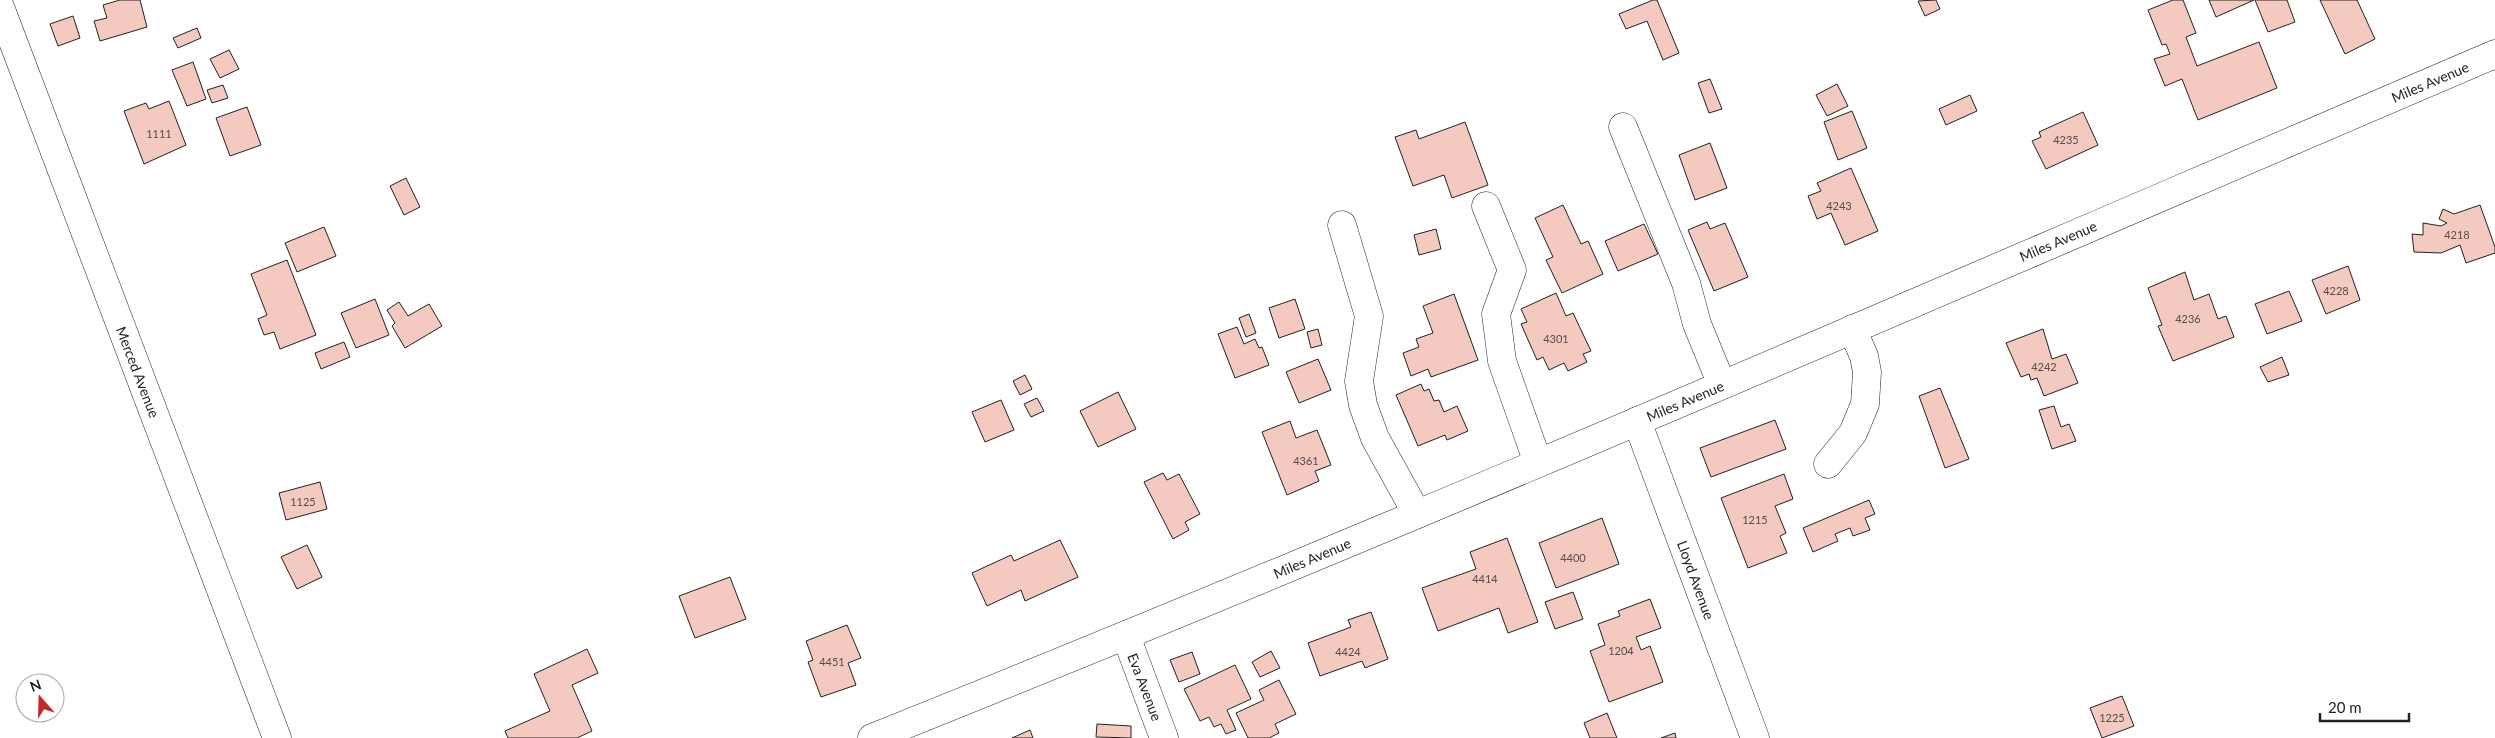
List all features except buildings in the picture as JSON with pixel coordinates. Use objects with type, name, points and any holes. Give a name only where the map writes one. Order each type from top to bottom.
[{"type":"street","name":"Merced Avenue","points":[[0,7],[277,738]]},
{"type":"street","name":"Miles Avenue","points":[[872,738],[1126,636],[1417,514],[2495,54]]},
{"type":"street","points":[[1624,127],[1686,283],[1697,324],[1722,385]]},
{"type":"street","points":[[1486,206],[1512,270],[1496,314],[1502,361],[1538,463]]},
{"type":"street","points":[[1342,225],[1369,316],[1366,347],[1359,381],[1362,406],[1375,438],[1417,514]]},
{"type":"street","points":[[1828,464],[1853,433],[1865,404],[1867,372],[1864,356],[1852,329]]},
{"type":"street","name":"Lloyd Avenue","points":[[1637,421],[1755,738]]},
{"type":"street","name":"Eva Avenue","points":[[1126,636],[1164,738]]}]
